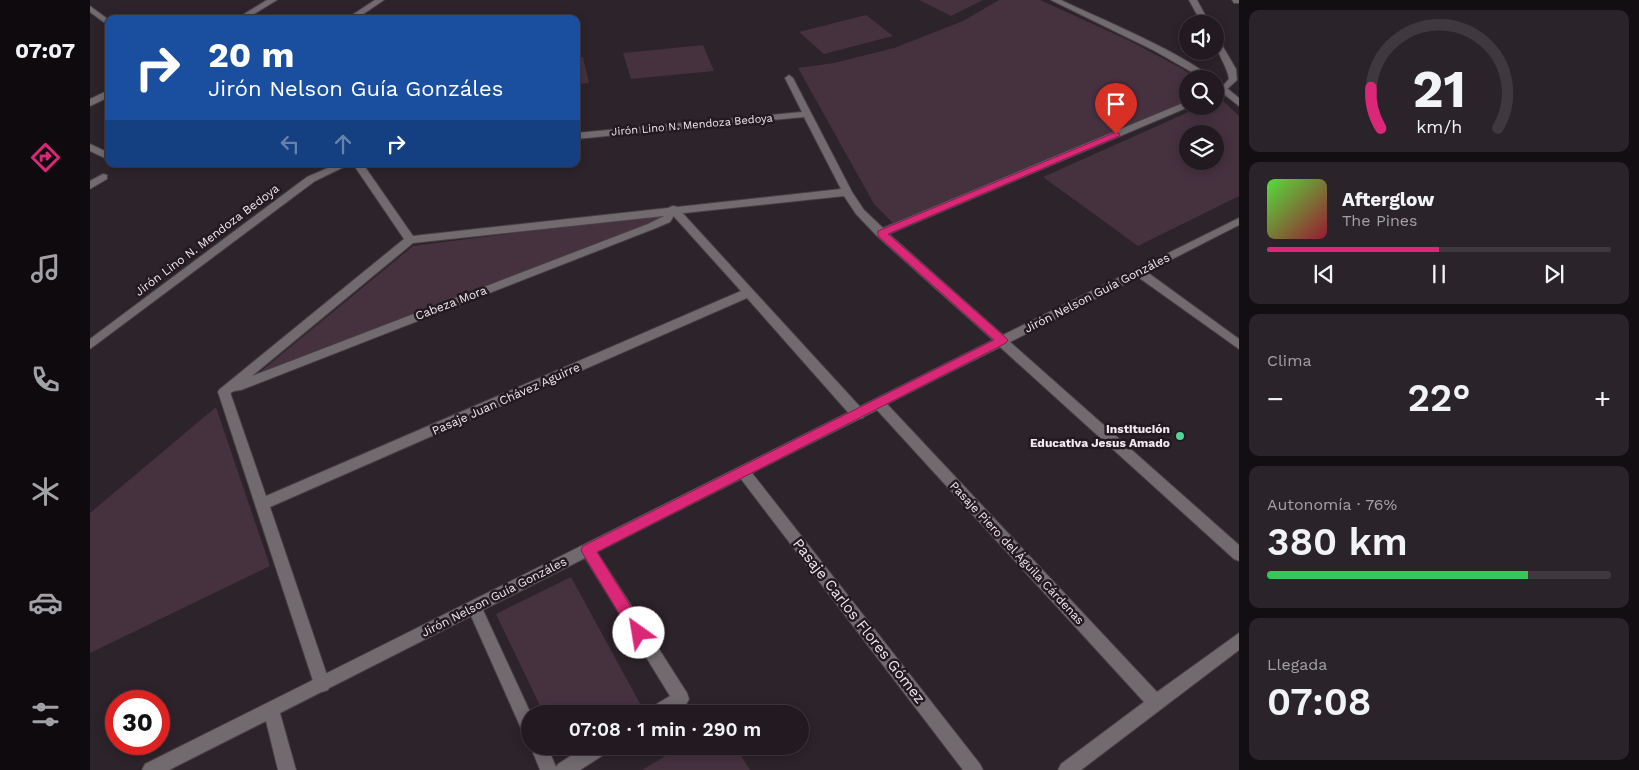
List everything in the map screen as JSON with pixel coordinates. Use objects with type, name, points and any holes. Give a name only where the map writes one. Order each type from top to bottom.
[{"type":"street","points":[[247,15],[273,0]]},
{"type":"street","points":[[356,15],[380,0]]},
{"type":"street","points":[[1055,0],[1156,48],[1195,70]]},
{"type":"street","points":[[1193,0],[1201,15]]},
{"type":"street","points":[[90,8],[105,21]]},
{"type":"street","points":[[1224,55],[1232,69],[1233,80],[1224,88],[1239,103]]},
{"type":"street","points":[[789,78],[847,192],[860,212],[881,233],[1239,554]]},
{"type":"street","points":[[90,103],[105,95]]},
{"type":"street","points":[[881,233],[1179,108]]},
{"type":"street","name":"Jirón Lino N. Mendoza Bedoya","points":[[580,136],[808,114]]},
{"type":"street","points":[[90,147],[105,154]]},
{"type":"street","name":"Jirón Lino N. Mendoza Bedoya","points":[[90,345],[311,179],[338,167]]},
{"type":"street","points":[[360,167],[410,240]]},
{"type":"street","points":[[90,186],[103,177]]},
{"type":"street","points":[[322,684],[280,564],[263,504],[224,392],[410,240],[673,209],[847,192]]},
{"type":"street","points":[[673,209],[858,414]]},
{"type":"street","name":"Cabeza Mora","points":[[224,392],[652,226],[666,220],[673,209]]},
{"type":"street","name":"Jirón Nelson Guía Gonzáles","points":[[151,770],[1239,221]]},
{"type":"street","points":[[1139,272],[1239,345]]},
{"type":"street","name":"Pasaje Juan Chávez Aguirre","points":[[263,504],[748,293]]},
{"type":"street","name":"Pasaje Piero del Águila Cárdenas","points":[[878,403],[1156,703]]},
{"type":"street","name":"Pasaje Carlos Flores Gómez","points":[[743,471],[974,770]]},
{"type":"street","points":[[588,550],[681,699],[671,705]]},
{"type":"street","points":[[474,607],[521,709]]},
{"type":"street","points":[[1067,770],[1239,641]]},
{"type":"street","points":[[271,709],[287,770]]},
{"type":"street","points":[[542,755],[549,770]]},
{"type":"street","points":[[564,770],[588,755]]},
{"type":"shaded area","points":[[919,0],[983,0],[951,16]]},
{"type":"shaded area","points":[[999,0],[1040,0],[1128,40],[1184,70],[1179,70],[1179,104],[893,223],[874,204],[798,68],[834,63],[894,48],[963,21]]},
{"type":"shaded area","points":[[866,15],[893,36],[824,54],[799,32]]},
{"type":"shaded area","points":[[703,45],[714,71],[631,79],[623,53]]},
{"type":"shaded area","points":[[580,57],[583,57],[589,83],[580,84]]},
{"type":"shaded area","points":[[1224,102],[1239,116],[1239,196],[1138,246],[1043,177],[1182,115],[1224,115]]},
{"type":"shaded area","points":[[661,214],[664,219],[254,377],[413,246]]},
{"type":"shaded area","points":[[216,407],[270,566],[90,653],[90,513]]},
{"type":"shaded area","points":[[571,577],[641,705],[540,705],[496,614]]},
{"type":"shaded area","points":[[667,755],[741,755],[750,770],[642,770]]},
{"type":"place","name":"Institución Educativa Jesus Amado","points":[[1180,436]]},
{"type":"route","points":[[639,633],[588,550],[1002,340],[881,233],[1116,134]]}]
